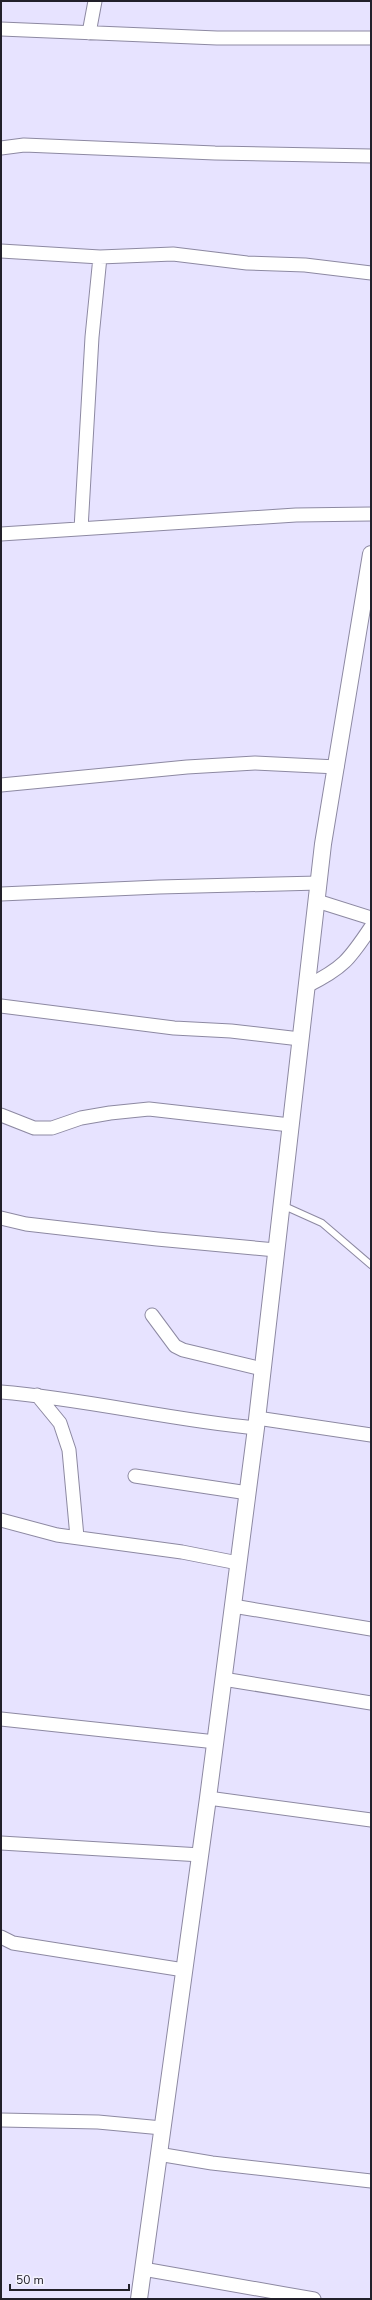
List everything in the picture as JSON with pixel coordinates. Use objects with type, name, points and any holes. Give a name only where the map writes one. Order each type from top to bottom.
[{"type":"street","points":[[89,33],[96,1]]},
{"type":"street","points":[[1,29],[271,39],[371,38]]},
{"type":"street","points":[[1,148],[24,145],[215,153],[371,156]]},
{"type":"street","points":[[1,252],[100,258],[173,254],[247,263],[305,265],[371,273]]},
{"type":"street","points":[[81,529],[87,402],[100,258]]},
{"type":"street","points":[[1,534],[296,515],[371,514]]},
{"type":"street","points":[[139,2299],[216,1742],[248,1492],[280,1205],[319,883],[371,554]]},
{"type":"street","points":[[1,786],[187,767],[255,763],[337,766]]},
{"type":"street","points":[[1,894],[159,887],[319,883]]},
{"type":"street","points":[[317,901],[371,918]]},
{"type":"street","points":[[307,986],[334,973],[371,927]]},
{"type":"street","points":[[1,1006],[174,1028],[231,1031],[300,1039]]},
{"type":"street","points":[[1,1115],[34,1128],[52,1128],[81,1118],[149,1109],[290,1125]]},
{"type":"street","points":[[1,1218],[26,1224],[276,1250]]},
{"type":"street","points":[[152,1315],[175,1346],[183,1350],[262,1369]]},
{"type":"street","points":[[1,1392],[37,1395],[205,1422],[256,1423],[371,1434]]},
{"type":"street","points":[[37,1395],[60,1423],[69,1450],[77,1537]]},
{"type":"street","points":[[134,1476],[248,1492]]},
{"type":"street","points":[[1,1520],[57,1534],[182,1552],[238,1563]]},
{"type":"street","points":[[233,1606],[371,1629]]},
{"type":"street","points":[[223,1679],[371,1703]]},
{"type":"street","points":[[1,1719],[216,1742]]},
{"type":"street","points":[[208,1798],[371,1820]]},
{"type":"street","points":[[1,1843],[200,1855]]},
{"type":"street","points":[[1,1936],[13,1943],[184,1970]]},
{"type":"street","points":[[1,2120],[98,2122],[162,2128]]},
{"type":"street","points":[[158,2154],[212,2164],[371,2181]]},
{"type":"street","points":[[143,2269],[314,2299]]},
{"type":"lane","points":[[280,1205],[322,1223],[371,1265]]}]
